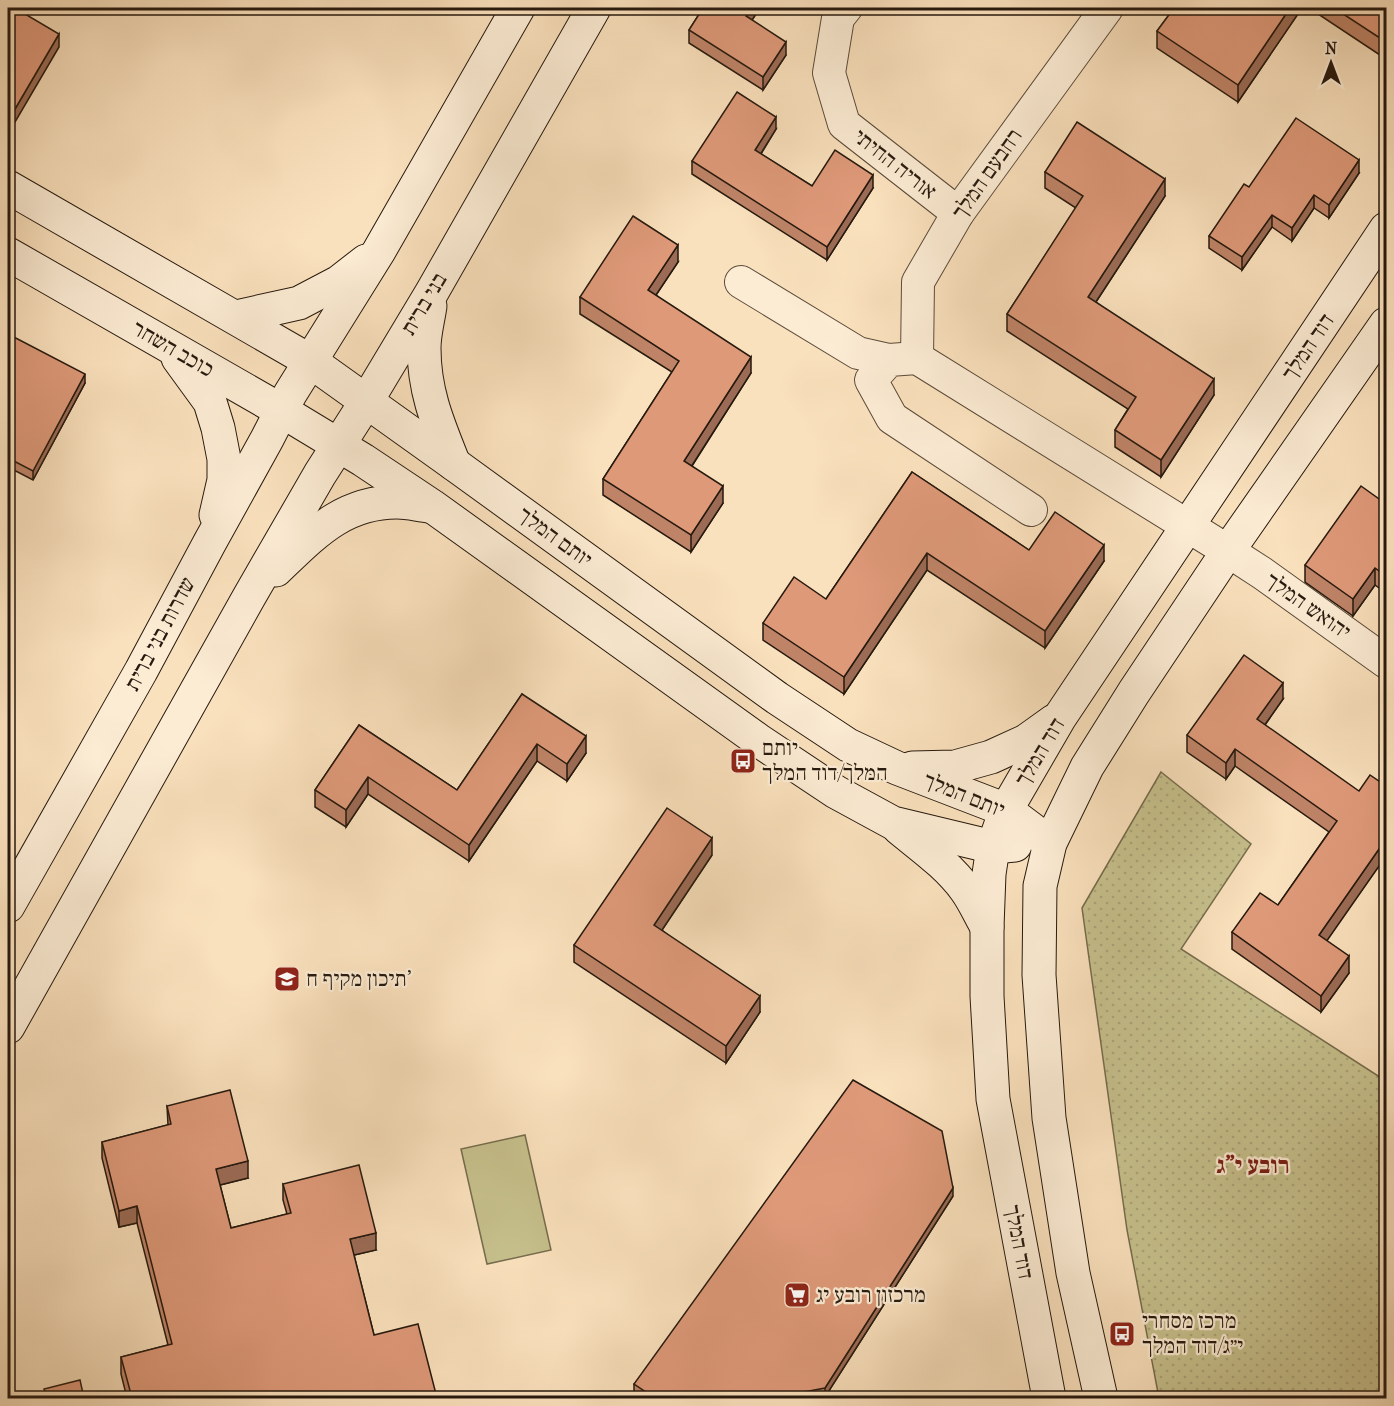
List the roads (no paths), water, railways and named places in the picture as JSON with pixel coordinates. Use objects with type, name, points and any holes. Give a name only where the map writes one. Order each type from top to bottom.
[{"type":"street","points":[[8,186],[310,361],[380,251],[518,8]]},
{"type":"street","name":"בני ברית","points":[[249,597],[338,444],[432,292],[594,8]]},
{"type":"street","name":"אוריה החיתי","points":[[846,8],[838,18],[829,73],[844,124],[958,213]]},
{"type":"street","name":"רחבעם המלך","points":[[903,359],[918,282],[958,213],[1107,8]]},
{"type":"street","name":"דוד המלך","points":[[1049,1398],[993,1100],[987,996],[987,927],[989,874],[993,847],[1006,810],[1060,717],[1386,229]]},
{"type":"street","points":[[236,318],[299,303],[339,282],[380,251]]},
{"type":"street","name":"כוכב השחר","points":[[8,254],[338,444]]},
{"type":"street","points":[[741,282],[858,353],[903,359],[1228,551]]},
{"type":"street","points":[[432,292],[424,346],[427,387],[454,464]]},
{"type":"street","points":[[1101,1398],[1073,1273],[1049,1118],[1039,975],[1040,886],[1050,843],[1087,768],[1134,692],[1228,551],[1386,324]]},
{"type":"street","points":[[172,349],[210,402],[218,428],[224,459],[224,480],[210,542]]},
{"type":"street","points":[[903,359],[871,380],[892,418],[1031,510]]},
{"type":"street","name":"יותם המלך","points":[[310,361],[777,698],[848,746],[897,768],[1006,810],[1050,843]]},
{"type":"street","name":"שדרות בני ברית","points":[[8,906],[141,671],[310,361]]},
{"type":"street","name":"יותם המלך","points":[[338,444],[432,506],[774,752],[836,792],[893,823],[993,847],[1050,843]]},
{"type":"street","points":[[8,1028],[249,597],[311,536],[342,514],[362,507],[397,502],[432,506]]},
{"type":"street","name":"יהואש המלך","points":[[1228,551],[1386,662]]},
{"type":"street","points":[[897,768],[955,768],[991,757],[1026,741],[1060,717]]},
{"type":"street","points":[[893,823],[929,852],[967,890],[987,927]]},
{"type":"place","name":"יותם המלך/דוד המלך","points":[[743,761]]},
{"type":"place","name":"תיכון מקיף ח'","points":[[287,979]]},
{"type":"place","name":"מרכזון רובע יג","points":[[797,1295]]},
{"type":"place","name":"מרכז מסחרי י״ג/דוד המלך","points":[[1122,1334]]},
{"type":"district","name":"רובע י\"ג","points":[[1253,1165]]}]
